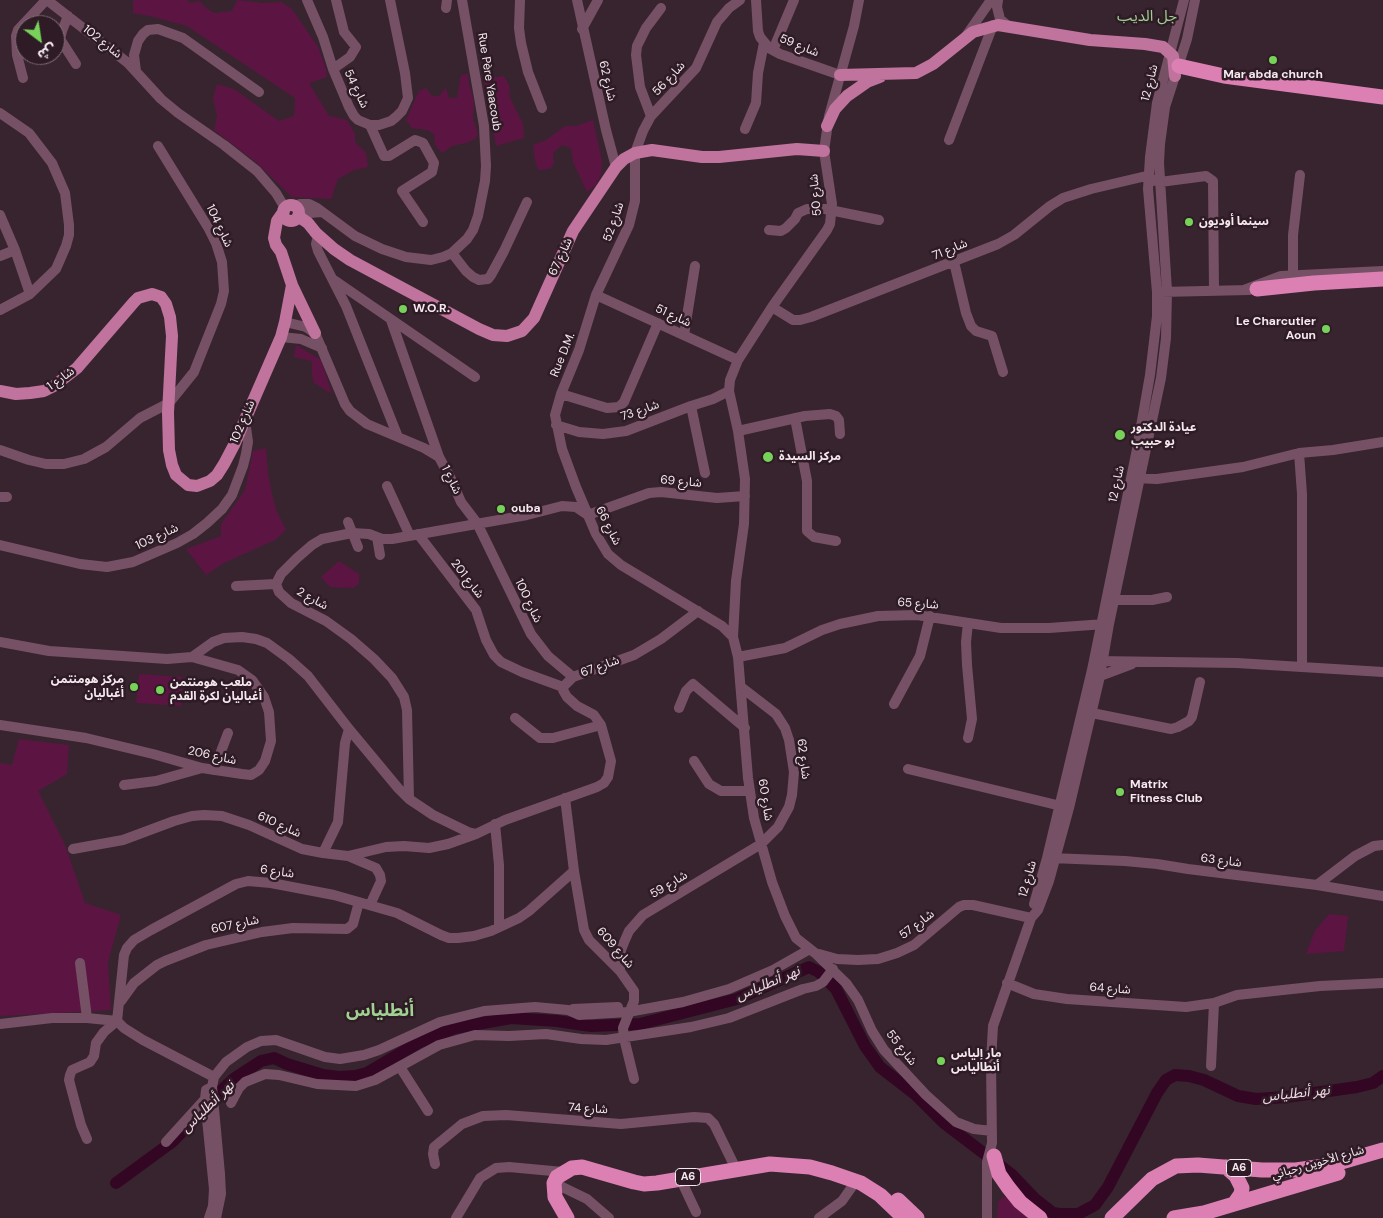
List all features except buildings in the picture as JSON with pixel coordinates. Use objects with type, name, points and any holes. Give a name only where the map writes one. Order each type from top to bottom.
[{"type":"highway","points":[[1174,64],[1223,75],[1383,97]]},
{"type":"highway","points":[[1223,75],[1233,83],[1383,104]]},
{"type":"highway","points":[[1251,290],[1314,283],[1383,279]]},
{"type":"highway","name":"شارع الأخوين رحباني","points":[[1112,1218],[1152,1179],[1176,1166],[1198,1165],[1282,1171],[1320,1167],[1383,1150]]},
{"type":"highway","points":[[992,1157],[1008,1187],[1020,1202],[1040,1218]]},
{"type":"highway","name":"شارع الأخوين رحباني","points":[[1174,1218],[1200,1215],[1383,1159]]},
{"type":"highway","name":"A6","points":[[559,1177],[572,1168],[582,1167],[644,1184],[770,1164],[790,1165],[824,1171],[860,1183],[880,1195],[904,1218]]},
{"type":"highway","points":[[1226,1167],[1238,1179],[1242,1188],[1241,1194],[1234,1204]]},
{"type":"highway","points":[[1262,1170],[1255,1172],[1251,1176],[1251,1186],[1255,1190],[1269,1193]]},
{"type":"highway","points":[[559,1177],[555,1197],[567,1218]]},
{"type":"highway","points":[[860,1183],[893,1218]]},
{"type":"highway","name":"A6","points":[[860,1183],[876,1184],[887,1191],[917,1218]]},
{"type":"main road","points":[[840,75],[916,73],[928,68],[977,30],[993,25],[1122,43],[1154,52],[1174,64]]},
{"type":"main road","points":[[827,126],[838,105],[854,90],[877,78],[898,74]]},
{"type":"main road","points":[[635,153],[652,150],[702,157],[719,157],[797,149],[824,151]]},
{"type":"main road","name":"شارع 67","points":[[292,214],[308,223],[317,234],[350,260],[479,329],[493,335],[507,336],[522,331],[534,318],[572,231],[616,167],[635,153]]},
{"type":"main road","name":"شارع 102","points":[[169,404],[169,450],[176,475],[188,485],[204,485],[217,475],[224,464],[285,322],[292,285],[281,252],[281,234],[292,214]]},
{"type":"main road","points":[[292,285],[315,332]]},
{"type":"main road","name":"شارع 1","points":[[0,391],[16,394],[44,392],[54,386],[77,368],[138,298],[152,294],[161,297],[166,304],[170,317],[172,336],[169,404]]},
{"type":"street","name":"شارع 102","points":[[47,0],[128,62],[161,99],[178,113],[257,171],[292,214]]},
{"type":"street","points":[[23,78],[16,56],[16,36],[18,30],[47,0]]},
{"type":"street","name":"شارع 54","points":[[308,0],[333,69],[354,116],[370,124],[384,124],[396,118],[402,111],[408,98],[406,73],[390,0]]},
{"type":"street","points":[[333,69],[350,57],[356,48],[344,32],[336,0]]},
{"type":"street","name":"Rue Père Yaacoub","points":[[452,253],[461,246],[473,230],[486,181],[484,126],[462,0]]},
{"type":"street","points":[[520,0],[520,36],[528,72],[542,108]]},
{"type":"street","name":"شارع 62","points":[[577,0],[582,29],[616,167]]},
{"type":"street","points":[[582,29],[598,0]]},
{"type":"street","name":"شارع 56","points":[[635,153],[651,116],[696,68],[717,22],[729,8],[740,0]]},
{"type":"street","name":"شارع 59","points":[[756,0],[757,26],[764,44],[773,50],[840,75]]},
{"type":"street","points":[[773,50],[794,0]]},
{"type":"street","name":"شارع 50","points":[[729,391],[732,373],[738,360],[772,307],[827,230],[832,210],[824,151],[827,126],[854,26],[859,0]]},
{"type":"street","points":[[963,39],[991,0]]},
{"type":"street","points":[[998,0],[997,7],[1000,19],[1008,26]]},
{"type":"street","points":[[1174,64],[1188,39],[1195,0]]},
{"type":"street","points":[[1174,64],[1184,3]]},
{"type":"street","points":[[651,116],[640,87],[637,67],[637,46],[646,28],[661,8]]},
{"type":"street","points":[[68,16],[60,39],[76,64]]},
{"type":"street","points":[[949,140],[993,25]]},
{"type":"street","points":[[757,26],[766,34],[779,34]]},
{"type":"street","points":[[136,72],[134,55],[138,41],[142,34],[148,30],[158,29],[169,32],[190,43],[259,92]]},
{"type":"street","points":[[745,129],[756,102],[758,73],[764,44]]},
{"type":"street","name":"شارع 12","points":[[1110,600],[1137,492],[1135,479],[1144,464],[1161,378],[1166,338],[1162,292],[1148,188],[1154,120],[1174,64]]},
{"type":"street","name":"شارع 12","points":[[992,1157],[992,1037],[998,1009],[1051,858],[1098,661],[1135,479],[1162,292],[1164,226],[1159,163],[1162,126],[1174,64]]},
{"type":"street","points":[[0,113],[29,133],[52,163],[65,193],[69,235],[62,258],[48,277],[30,294],[0,310]]},
{"type":"street","points":[[370,124],[384,156],[389,156],[415,140],[423,143],[434,163],[432,172],[402,191],[423,222]]},
{"type":"street","name":"شارع 104","points":[[158,146],[216,243],[222,262],[224,281],[221,304],[194,372],[169,404]]},
{"type":"street","name":"شارع 52","points":[[596,295],[626,234],[631,217],[635,200],[635,153]]},
{"type":"street","points":[[1293,276],[1293,235],[1300,175]]},
{"type":"street","points":[[1149,176],[1154,183],[1158,210],[1164,226]]},
{"type":"street","name":"شارع 71","points":[[772,307],[790,319],[804,319],[954,262],[1006,240],[1063,198],[1091,189],[1149,176]]},
{"type":"street","points":[[1160,182],[1206,176],[1213,180],[1214,291]]},
{"type":"street","points":[[1131,181],[1138,182],[1148,188]]},
{"type":"street","points":[[292,214],[321,212],[355,236],[382,249],[406,257],[431,260],[452,253],[473,277],[479,280],[488,279],[491,275],[527,202]]},
{"type":"street","points":[[769,230],[781,231],[786,228],[802,210],[832,210],[879,220]]},
{"type":"street","points":[[0,215],[15,250],[30,294]]},
{"type":"street","points":[[317,234],[316,247],[357,331],[398,437]]},
{"type":"street","points":[[0,256],[15,250]]},
{"type":"street","points":[[954,262],[971,326],[976,331],[992,336],[1002,372]]},
{"type":"street","points":[[684,335],[695,266]]},
{"type":"street","points":[[1251,290],[1275,278],[1383,271]]},
{"type":"street","points":[[333,280],[475,377]]},
{"type":"street","points":[[1162,292],[1251,290],[1261,293],[1383,285]]},
{"type":"street","name":"شارع 51","points":[[596,295],[738,360]]},
{"type":"street","name":"Rue D.M.","points":[[556,425],[555,415],[561,394],[580,350],[596,295]]},
{"type":"street","points":[[391,320],[439,457]]},
{"type":"street","points":[[285,322],[306,327],[315,332]]},
{"type":"street","points":[[561,394],[607,408],[618,407],[624,402],[658,323]]},
{"type":"street","name":"شارع 1","points":[[315,332],[345,404],[350,411],[367,424],[424,448],[439,457],[461,502],[477,523]]},
{"type":"street","points":[[280,337],[301,339],[322,348]]},
{"type":"street","name":"شارع 73","points":[[556,425],[579,432],[603,434],[626,431],[691,406],[713,400],[729,391]]},
{"type":"street","name":"شارع 60","points":[[729,391],[744,466],[744,524],[736,581],[733,636],[738,657],[750,791],[754,818],[761,844],[784,916],[796,938],[810,949]]},
{"type":"street","points":[[713,400],[731,404]]},
{"type":"street","points":[[0,450],[46,464],[75,462],[96,454],[140,418],[169,404]]},
{"type":"street","points":[[691,406],[705,473]]},
{"type":"street","points":[[738,431],[795,418],[832,414],[838,420],[840,434]]},
{"type":"street","points":[[795,418],[807,481],[807,531],[814,537],[836,541]]},
{"type":"street","name":"شارع 103","points":[[0,545],[80,564],[107,567],[133,562],[177,543],[207,523],[222,509],[232,495],[243,466],[248,442],[244,419]]},
{"type":"street","name":"شارع 66","points":[[556,425],[567,463],[588,515],[600,543],[611,558],[722,626],[733,636]]},
{"type":"street","points":[[1135,479],[1157,479],[1243,467],[1299,454],[1383,442]]},
{"type":"street","points":[[1299,454],[1302,494],[1302,666]]},
{"type":"street","points":[[1144,464],[1149,473],[1157,479]]},
{"type":"street","points":[[1137,492],[1157,479]]},
{"type":"street","name":"شارع 201","points":[[387,486],[414,535],[476,610],[486,640],[501,662],[563,687]]},
{"type":"street","name":"شارع 69","points":[[588,515],[649,493],[662,492],[709,498],[745,496]]},
{"type":"street","points":[[236,586],[276,584],[287,567],[312,545],[322,539],[352,533],[368,534],[386,539],[527,515],[562,506],[576,507],[588,515]]},
{"type":"street","points":[[348,522],[358,547]]},
{"type":"street","name":"شارع 100","points":[[477,523],[531,634],[548,656],[573,677]]},
{"type":"street","points":[[377,537],[380,555]]},
{"type":"street","name":"شارع 2","points":[[276,584],[282,596],[291,603],[338,628],[374,658],[392,678],[404,697],[407,710],[410,799]]},
{"type":"street","points":[[1110,600],[1152,600],[1167,597]]},
{"type":"street","name":"شارع 67","points":[[563,687],[573,677],[634,655],[661,639],[698,611]]},
{"type":"street","name":"شارع 65","points":[[738,657],[786,648],[822,630],[851,621],[878,616],[901,614],[930,616],[1001,628],[1020,629],[1105,624]]},
{"type":"street","points":[[894,704],[920,656],[930,616]]},
{"type":"street","points":[[968,623],[966,642],[972,719],[968,738]]},
{"type":"street","name":"شارع 12","points":[[1064,807],[1092,713],[1100,676],[1098,661],[1106,648],[1105,624]]},
{"type":"street","points":[[0,642],[49,651],[167,659],[192,657],[213,642],[224,638],[242,637],[267,643],[303,671],[398,788],[410,799],[433,815],[476,834],[495,824],[597,787],[604,783],[608,777],[611,761],[601,724],[594,715],[576,706],[567,697],[563,687]]},
{"type":"street","points":[[1106,648],[1140,662]]},
{"type":"street","name":"شارع 206","points":[[0,725],[86,738],[202,768],[251,775],[259,770],[265,761],[271,741],[269,712],[264,697],[252,680],[238,670],[192,657]]},
{"type":"street","points":[[1098,661],[1237,663],[1383,672]]},
{"type":"street","points":[[1100,676],[1140,662]]},
{"type":"street","points":[[1092,713],[1171,729],[1178,727],[1189,721],[1192,717],[1200,682]]},
{"type":"street","points":[[679,708],[686,691],[693,684],[744,728]]},
{"type":"street","name":"شارع 62","points":[[741,688],[778,716],[789,740],[794,772],[792,795],[784,817],[774,832],[761,844]]},
{"type":"street","points":[[515,718],[540,738],[552,738],[601,724]]},
{"type":"street","points":[[322,853],[338,822],[345,743],[349,729]]},
{"type":"street","points":[[214,770],[228,733]]},
{"type":"street","points":[[694,761],[709,784],[721,791],[750,791]]},
{"type":"street","points":[[124,785],[156,782],[202,768]]},
{"type":"street","points":[[908,769],[1064,807]]},
{"type":"street","name":"شارع 609","points":[[565,798],[584,930],[589,940],[620,971],[634,991],[649,1004]]},
{"type":"street","name":"شارع 610","points":[[73,849],[123,840],[185,818],[214,815],[249,825],[302,849],[348,856],[386,847],[429,848],[448,844],[476,834]]},
{"type":"street","points":[[495,824],[500,927]]},
{"type":"street","name":"شارع 59","points":[[620,971],[625,940],[632,927],[643,916],[761,844]]},
{"type":"street","points":[[1317,885],[1355,856],[1374,846],[1383,845]]},
{"type":"street","points":[[348,856],[376,868],[380,875],[381,881],[370,905]]},
{"type":"street","name":"شارع 63","points":[[1051,858],[1157,864],[1317,885],[1383,896]]},
{"type":"street","name":"شارع 6","points":[[117,1021],[124,955],[127,948],[134,940],[151,930],[236,884],[248,881],[308,889],[397,913],[449,938],[474,936],[500,927],[530,911],[574,871]]},
{"type":"street","name":"شارع 607","points":[[120,1004],[134,983],[165,961],[206,945],[262,932],[293,928],[347,929],[353,924],[359,902]]},
{"type":"street","name":"شارع 57","points":[[810,949],[826,957],[848,960],[878,959],[906,950],[919,942],[959,907],[968,904],[1032,916]]},
{"type":"street","points":[[231,1103],[239,1088],[245,1082],[264,1074],[356,1086],[375,1080],[440,1046],[475,1035],[546,1034],[594,1040],[626,1021],[649,1004],[733,982],[810,949]]},
{"type":"street","points":[[626,1021],[729,988],[773,970],[810,949]]},
{"type":"street","name":"شارع 55","points":[[810,949],[831,975],[858,1000],[872,1031],[884,1050],[906,1076],[956,1122],[974,1129],[992,1131]]},
{"type":"street","points":[[166,1142],[210,1092],[226,1062],[236,1053],[261,1041],[276,1040],[324,1057],[340,1059],[379,1050],[440,1022],[477,1013],[535,1007],[568,1010],[626,1021],[691,1027],[729,1018],[803,989],[816,986],[848,960]]},
{"type":"street","points":[[80,963],[87,1018]]},
{"type":"street","name":"شارع 64","points":[[1007,983],[1034,994],[1067,999],[1186,1007],[1214,1003],[1237,995],[1276,990],[1383,983]]},
{"type":"street","points":[[634,991],[635,996],[626,1021],[634,1079]]},
{"type":"street","points":[[1211,1066],[1214,1003]]},
{"type":"street","points":[[0,1024],[52,1018],[87,1018],[117,1021],[210,1092],[214,1112],[221,1190],[216,1218]]},
{"type":"street","points":[[87,1139],[78,1114],[69,1080],[70,1075],[72,1070],[90,1062],[96,1043],[104,1032],[117,1021]]},
{"type":"street","points":[[400,1067],[428,1111]]},
{"type":"street","points":[[209,1218],[213,1206],[214,1189],[206,1120],[210,1092]]},
{"type":"street","name":"شارع 74","points":[[436,1164],[432,1154],[434,1147],[462,1124],[484,1116],[506,1115],[622,1124],[694,1117],[708,1118],[714,1124],[736,1169]]},
{"type":"street","points":[[987,1218],[992,1157]]},
{"type":"street","points":[[992,1157],[994,1218]]},
{"type":"street","points":[[457,1217],[480,1178],[496,1168],[509,1167],[559,1177],[608,1218]]},
{"type":"street","points":[[680,1178],[696,1212]]},
{"type":"street","points":[[819,1218],[842,1201],[860,1183]]},
{"type":"shaded area","points":[[133,0],[187,0],[190,3],[200,1],[214,13],[232,11],[237,0],[264,3],[281,2],[292,9],[318,47],[326,69],[327,77],[309,83],[329,116],[347,120],[355,134],[355,142],[366,153],[368,167],[354,170],[338,179],[331,199],[292,197],[257,163],[214,130],[217,116],[213,98],[217,84],[234,89],[279,121],[294,116],[295,98],[187,26],[133,13]]},
{"type":"shaded area","points":[[468,74],[474,102],[473,118],[478,134],[475,139],[452,146],[442,153],[435,145],[434,134],[427,130],[412,128],[406,120],[419,91],[426,88],[432,96],[439,96],[446,88],[449,98],[457,98],[461,75]]},
{"type":"shaded area","points":[[504,76],[509,85],[510,98],[523,124],[524,138],[496,146],[484,79]]},
{"type":"shaded area","points":[[593,120],[602,161],[601,174],[596,185],[587,192],[573,162],[571,148],[562,145],[553,153],[554,163],[550,169],[538,170],[533,145],[546,140],[565,126],[576,126]]},
{"type":"shaded area","points":[[296,345],[321,360],[332,394],[314,383],[312,361],[294,357]]},
{"type":"shaded area","points":[[266,448],[272,494],[277,512],[286,530],[275,540],[224,563],[206,575],[186,549],[221,536],[221,524],[245,490],[253,451]]},
{"type":"shaded area","points":[[339,561],[359,574],[359,584],[353,588],[330,587],[321,577]]},
{"type":"shaded area","name":"ملعب هومنتمن أغباليان لكرة القدم","points":[[139,674],[183,677],[181,706],[136,703]]},
{"type":"shaded area","points":[[19,739],[69,745],[67,774],[38,791],[65,845],[85,903],[121,915],[108,962],[111,1010],[0,1016],[0,763],[12,765]]},
{"type":"shaded area","points":[[1329,914],[1348,916],[1344,951],[1306,954],[1315,931]]},
{"type":"shaded area","points":[[1003,1197],[1009,1198],[1028,1218],[997,1218],[998,1202]]},
{"type":"waterway","name":"نهر أنطلياس","points":[[116,1183],[172,1142],[224,1088],[235,1078],[261,1061],[274,1058],[323,1075],[355,1076],[367,1073],[418,1043],[455,1028],[511,1018],[557,1021],[591,1026],[640,1024],[737,999],[809,967],[819,972],[836,989],[865,1046],[880,1067],[916,1095],[944,1123],[1011,1174],[1035,1199],[1053,1213],[1078,1214],[1095,1205],[1108,1187],[1157,1093],[1166,1080],[1175,1075],[1204,1080],[1238,1096],[1256,1099],[1286,1097],[1357,1087],[1373,1083],[1383,1076]]},
{"type":"place","name":"Mar abda church","points":[[1273,60]]},
{"type":"place","name":"سينما أوديون","points":[[1189,222]]},
{"type":"place","name":"W.O.R.","points":[[403,309]]},
{"type":"place","name":"Le Charcutier Aoun","points":[[1326,329]]},
{"type":"place","name":"عيادة الدكتور بو حبيب","points":[[1120,435]]},
{"type":"place","name":"مركز السيدة","points":[[768,457]]},
{"type":"place","name":"ouba","points":[[501,509]]},
{"type":"place","name":"مركز هومنتمن أغباليان","points":[[134,687]]},
{"type":"place","name":"ملعب هومنتمن أغباليان لكرة القدم","points":[[160,690]]},
{"type":"place","name":"Matrix Fitness Club","points":[[1120,792]]},
{"type":"place","name":"مار إلياس أنطالياس","points":[[941,1061]]},
{"type":"district","name":"جل الديب","points":[[1147,17]]},
{"type":"district","name":"أنطلياس","points":[[380,1011]]}]
